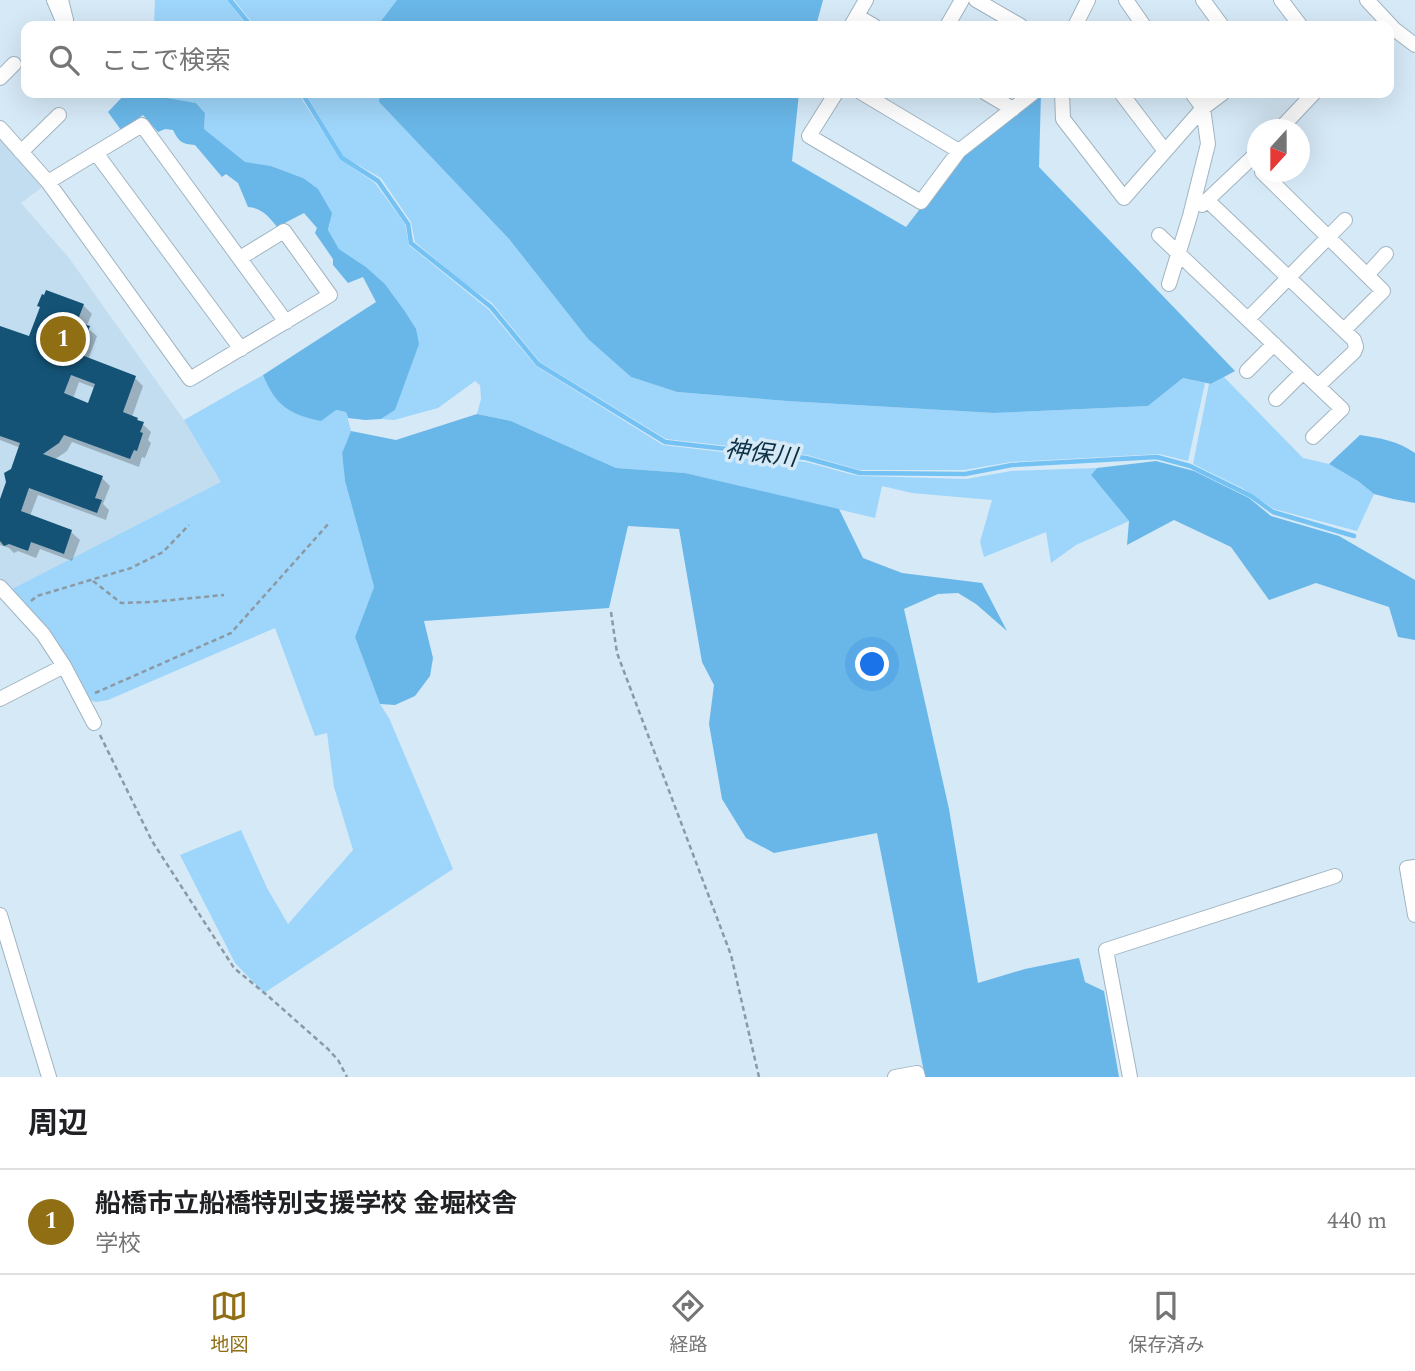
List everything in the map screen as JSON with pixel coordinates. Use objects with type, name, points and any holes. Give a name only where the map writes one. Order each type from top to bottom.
[{"type":"street","points":[[54,0],[63,20],[66,20],[61,0]]},
{"type":"street","points":[[854,21],[866,0]]},
{"type":"street","points":[[950,21],[962,0]]},
{"type":"street","points":[[976,0],[1012,21]]},
{"type":"street","points":[[1077,21],[1088,0]]},
{"type":"street","points":[[1126,0],[1141,21]]},
{"type":"street","points":[[1203,0],[1218,21]]},
{"type":"street","points":[[1281,0],[1296,21]]},
{"type":"street","points":[[1367,0],[1380,21]]},
{"type":"street","points":[[1394,31],[1415,45]]},
{"type":"street","points":[[0,78],[14,64]]},
{"type":"street","points":[[833,98],[809,136],[921,202],[959,150],[1027,98]]},
{"type":"street","points":[[871,98],[959,150]]},
{"type":"street","points":[[994,98],[1013,109]]},
{"type":"street","points":[[1062,98],[1063,118],[1124,198],[1203,108],[1216,98]]},
{"type":"street","points":[[1125,98],[1165,150]]},
{"type":"street","points":[[1169,284],[1191,216],[1208,144],[1203,108],[1196,98]]},
{"type":"street","points":[[1289,119],[1309,98]]},
{"type":"street","points":[[21,152],[59,115]]},
{"type":"street","points":[[48,182],[142,125],[286,322]]},
{"type":"street","points":[[0,128],[48,182],[190,379],[330,295],[284,231],[240,257]]},
{"type":"street","points":[[96,153],[241,349]]},
{"type":"street","points":[[1191,216],[1247,166]]},
{"type":"street","points":[[1272,182],[1383,290],[1344,330]]},
{"type":"street","points":[[1207,200],[1354,340],[1354,352],[1318,386]]},
{"type":"street","points":[[1248,319],[1345,220]]},
{"type":"street","points":[[1159,235],[1342,409],[1313,437]]},
{"type":"street","points":[[1367,275],[1386,254]]},
{"type":"street","points":[[1247,372],[1274,344]]},
{"type":"street","points":[[1276,399],[1303,372]]},
{"type":"street","points":[[0,587],[43,634],[64,666],[94,723]]},
{"type":"street","points":[[0,699],[64,666]]},
{"type":"street","points":[[1415,867],[1407,868],[1415,915]]},
{"type":"street","points":[[1130,1077],[1106,950],[1335,876]]},
{"type":"street","points":[[0,915],[49,1077]]},
{"type":"street","points":[[895,1077],[918,1073],[918,1077]]},
{"type":"path","points":[[87,696],[231,633],[330,522]]},
{"type":"path","points":[[25,606],[37,596],[131,568],[163,552],[189,525]]},
{"type":"path","points":[[93,581],[121,603],[223,595]]},
{"type":"path","points":[[611,612],[617,653],[732,955],[759,1077]]},
{"type":"path","points":[[94,723],[152,841],[234,968],[328,1049],[338,1060],[346,1077]]},
{"type":"shaded area","points":[[155,0],[227,0],[243,21],[154,21]]},
{"type":"shaded area","points":[[234,0],[397,0],[381,21],[251,21]]},
{"type":"shaded area","points":[[397,0],[823,0],[817,21],[381,21]]},
{"type":"shaded area","points":[[121,98],[168,98],[196,103],[205,113],[204,129],[245,162],[271,166],[303,178],[318,189],[332,213],[328,230],[339,249],[385,284],[416,329],[419,344],[395,410],[381,419],[365,420],[348,418],[346,412],[336,410],[321,421],[292,412],[278,401],[263,375],[376,302],[363,277],[348,283],[333,265],[333,259],[315,233],[317,228],[304,213],[277,227],[261,211],[248,207],[238,183],[226,174],[222,177],[195,145],[181,142],[173,130],[158,132],[143,115],[121,130],[108,112]]},
{"type":"shaded area","points":[[167,98],[301,98],[341,160],[375,183],[405,224],[409,245],[489,310],[536,366],[663,445],[806,462],[860,476],[966,479],[1011,471],[1097,468],[1091,475],[1129,521],[1076,545],[1051,563],[1046,532],[984,557],[980,542],[992,500],[912,493],[882,486],[875,518],[685,473],[616,468],[511,421],[477,414],[481,399],[480,385],[475,381],[438,408],[394,420],[381,419],[395,410],[404,310],[385,284],[339,249],[328,230],[330,224],[303,178],[271,166],[245,163],[204,129],[205,113],[196,103]]},
{"type":"shaded area","points":[[308,98],[379,98],[379,102],[509,239],[588,339],[631,377],[677,392],[994,413],[1148,406],[1183,378],[1205,383],[1188,461],[1159,454],[1011,462],[964,470],[860,470],[807,455],[666,439],[540,362],[492,303],[415,242],[411,222],[381,178],[344,157]]},
{"type":"shaded area","points":[[379,98],[798,98],[792,161],[906,227],[967,148],[1034,98],[1041,98],[1039,167],[1235,371],[1211,384],[1183,378],[1148,406],[994,413],[677,392],[631,377],[588,339],[509,239],[379,102]]},
{"type":"shaded area","points":[[0,134],[44,186],[21,203],[69,258],[184,420],[222,482],[10,590],[0,580]]},
{"type":"shaded area","points":[[263,375],[267,384],[346,412],[351,431],[342,453],[345,481],[374,587],[355,637],[380,704],[389,718],[453,869],[264,993],[235,963],[180,855],[241,830],[267,888],[288,924],[353,850],[334,787],[327,733],[315,736],[275,628],[108,700],[96,702],[89,700],[10,590],[221,482],[184,420]]},
{"type":"shaded area","points":[[1224,377],[1303,458],[1329,464],[1374,494],[1357,531],[1274,509],[1242,488],[1193,464],[1209,384]]},
{"type":"shaded area","points":[[477,414],[511,421],[616,468],[685,473],[839,509],[863,558],[902,573],[982,583],[1007,631],[976,604],[958,593],[938,594],[904,609],[949,809],[978,983],[1025,969],[1079,958],[1085,982],[1104,991],[1119,1077],[925,1077],[877,833],[774,853],[746,838],[722,799],[709,724],[714,685],[702,662],[679,529],[628,526],[609,608],[424,621],[433,658],[430,676],[415,696],[395,705],[380,704],[355,637],[374,587],[345,481],[342,453],[351,431],[396,440]]},
{"type":"shaded area","points":[[1360,435],[1395,443],[1415,453],[1415,503],[1374,494],[1329,464]]},
{"type":"shaded area","points":[[1156,461],[1194,471],[1249,498],[1271,516],[1339,536],[1415,580],[1415,640],[1398,637],[1389,607],[1316,583],[1269,600],[1231,547],[1174,520],[1127,545],[1129,521],[1091,475],[1097,468]]},
{"type":"building","points":[[46,290],[84,304],[77,322],[90,326],[79,354],[136,376],[123,412],[144,422],[137,451],[134,450],[130,459],[64,435],[59,443],[43,454],[103,476],[95,498],[102,500],[97,513],[29,488],[21,511],[72,530],[64,554],[31,542],[28,551],[9,544],[4,546],[0,541],[0,499],[6,482],[4,473],[11,469],[20,443],[0,436],[0,326],[29,336],[40,307],[37,306],[42,294],[44,295]],"holes":[[[71,375],[95,384],[88,403],[64,393]]]},
{"type":"waterway","name":"神保川","points":[[230,0],[247,21]]},
{"type":"waterway","name":"神保川","points":[[305,98],[342,158],[378,181],[408,224],[411,243],[491,307],[538,364],[665,442],[806,458],[860,473],[965,474],[1012,465],[1157,457],[1190,466],[1251,496],[1273,512],[1354,536]]},
{"type":"place","name":"船橋市立船橋特別支援学校 金堀校舎","points":[[63,339]]}]
